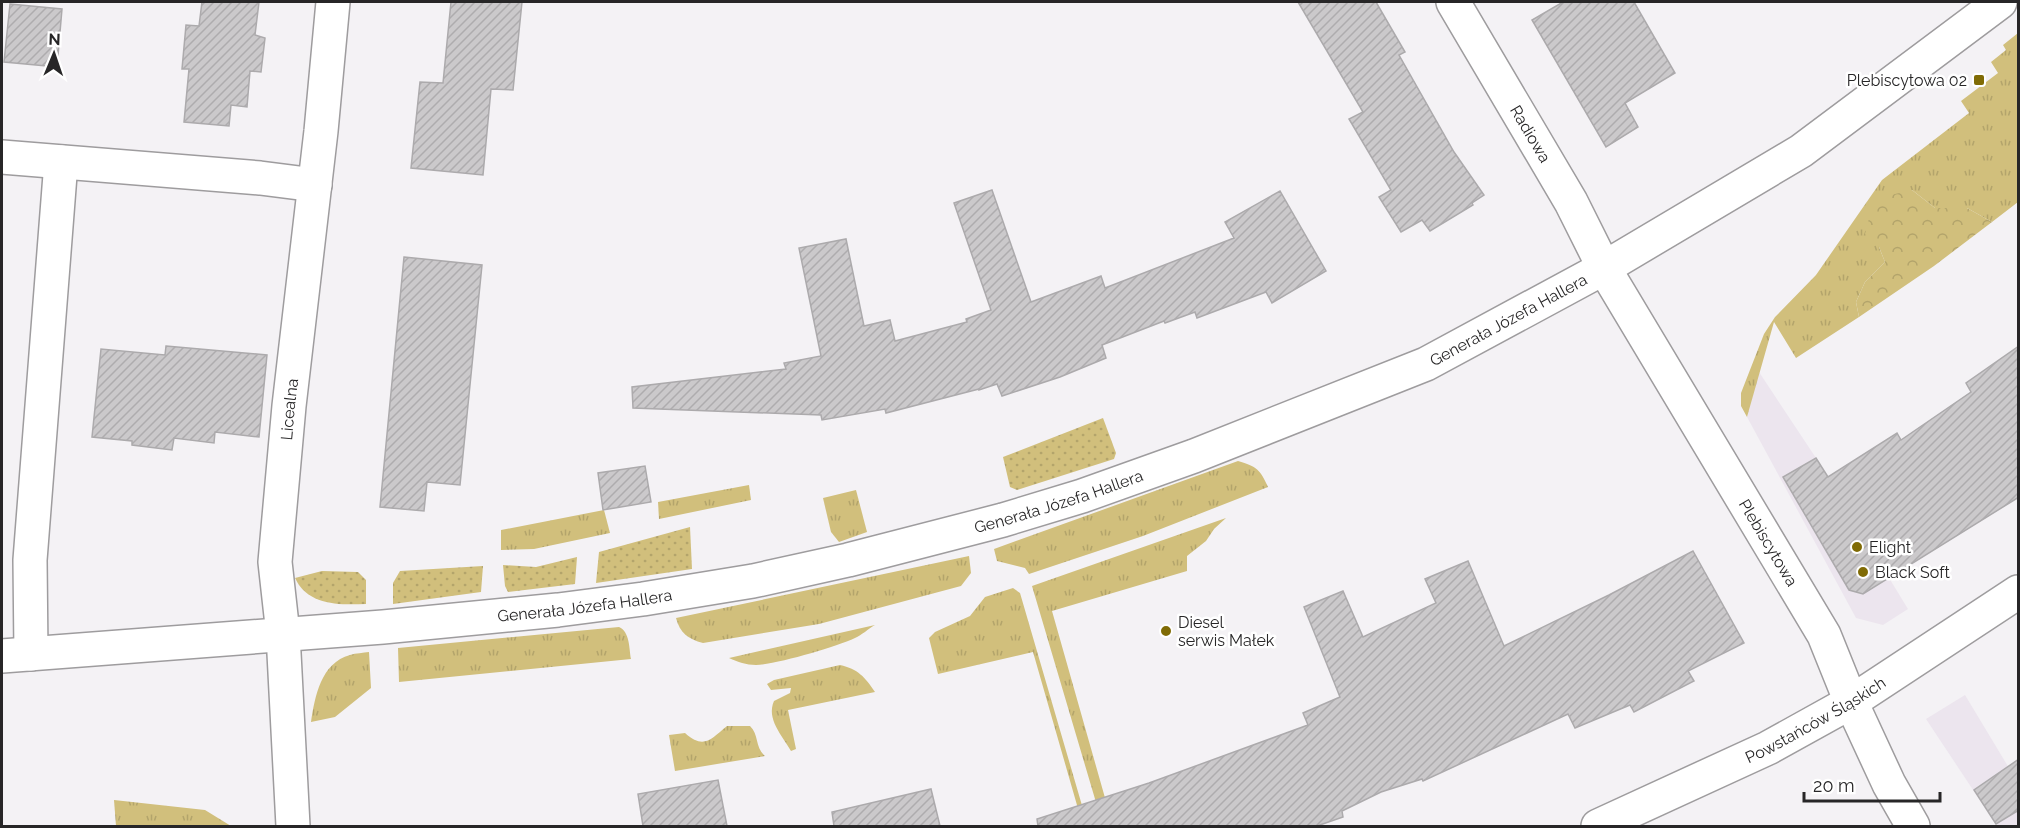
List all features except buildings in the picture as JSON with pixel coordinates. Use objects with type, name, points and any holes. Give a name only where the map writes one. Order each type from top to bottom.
[{"type":"street","name":"Licealna","points":[[292,826],[283,634],[275,562],[289,406],[315,185],[333,2]]},
{"type":"street","name":"Radiowa","points":[[1453,2],[1570,202],[1604,268]]},
{"type":"street","name":"Generała Józefa Hallera","points":[[16,655],[463,620],[670,595],[848,561],[1003,520],[1082,496],[1194,456],[1426,364],[1604,268],[1802,151],[2000,2]]},
{"type":"street","points":[[2,157],[260,178],[315,185]]},
{"type":"street","points":[[16,655],[30,560],[61,162]]},
{"type":"street","name":"Plebiscytowa","points":[[1604,268],[1824,635],[1851,702],[1889,784],[1913,826]]},
{"type":"street","name":"Powstańców Śląskich","points":[[1598,826],[1768,748],[1851,702],[2019,592]]},
{"type":"shaded area","points":[[1759,372],[1816,458],[1908,609],[1883,625],[1856,618],[1747,417]]},
{"type":"shaded area","points":[[1965,695],[2018,783],[2018,826],[1997,826],[1926,719]]},
{"type":"green space","points":[[2018,33],[2018,202],[1992,222],[1967,208],[1935,208],[1912,190],[1879,247],[1885,262],[1865,282],[1856,302],[1859,317],[1796,358],[1774,322],[1747,417],[1741,406],[1741,393],[1764,334],[1775,317],[1816,275],[1882,180],[1969,113],[1961,101],[1998,73],[1991,62],[2006,50],[2003,45]]},
{"type":"green space","points":[[1912,190],[1935,208],[1967,208],[1992,222],[1934,266],[1859,317],[1856,302],[1865,282],[1885,262],[1879,247],[1865,234],[1874,199]]},
{"type":"green space","points":[[1103,418],[1116,453],[1114,459],[1017,490],[1010,487],[1003,457]]},
{"type":"green space","points":[[1238,461],[1257,469],[1268,487],[1143,536],[1029,574],[1025,568],[997,561],[994,549]]},
{"type":"green space","points":[[749,485],[751,500],[659,519],[658,502]]},
{"type":"green space","points":[[856,490],[867,532],[839,542],[831,532],[823,498]]},
{"type":"green space","points":[[604,510],[610,533],[534,549],[501,550],[501,530]]},
{"type":"green space","points":[[1226,518],[1214,529],[1206,541],[1187,556],[1187,571],[1052,611],[1113,826],[1103,826],[1032,586]]},
{"type":"green space","points":[[690,527],[692,569],[596,583],[599,552]]},
{"type":"green space","points":[[969,556],[971,573],[961,586],[819,624],[703,643],[685,635],[676,618]]},
{"type":"green space","points":[[577,557],[575,584],[508,592],[505,586],[503,565],[536,567]]},
{"type":"green space","points":[[483,566],[481,592],[393,604],[393,583],[400,571]]},
{"type":"green space","points":[[322,571],[358,572],[366,580],[366,604],[336,604],[316,599],[301,587],[295,578]]},
{"type":"green space","points":[[1013,588],[1020,593],[1088,826],[1083,826],[1033,652],[938,674],[929,638],[935,632],[970,616],[985,597]]},
{"type":"green space","points":[[875,625],[846,642],[778,662],[752,665],[729,658]]},
{"type":"green space","points":[[619,627],[627,636],[631,659],[399,682],[398,648]]},
{"type":"green space","points":[[369,652],[371,688],[335,717],[311,722],[317,691],[332,665],[350,655]]},
{"type":"green space","points":[[840,665],[860,674],[875,692],[788,710],[796,749],[791,751],[773,721],[772,708],[774,701],[790,693],[791,688],[771,690],[767,684],[774,680]]},
{"type":"green space","points":[[727,726],[750,726],[765,756],[675,771],[669,735],[685,733],[702,742],[712,738]]},
{"type":"green space","points":[[114,800],[205,810],[231,826],[116,826]]},
{"type":"place","name":"Plebiscytowa 02","points":[[1979,80]]},
{"type":"place","name":"Elight","points":[[1857,547]]},
{"type":"place","name":"Black Soft","points":[[1863,572]]},
{"type":"place","name":"Diesel serwis Małek","points":[[1166,631]]}]
